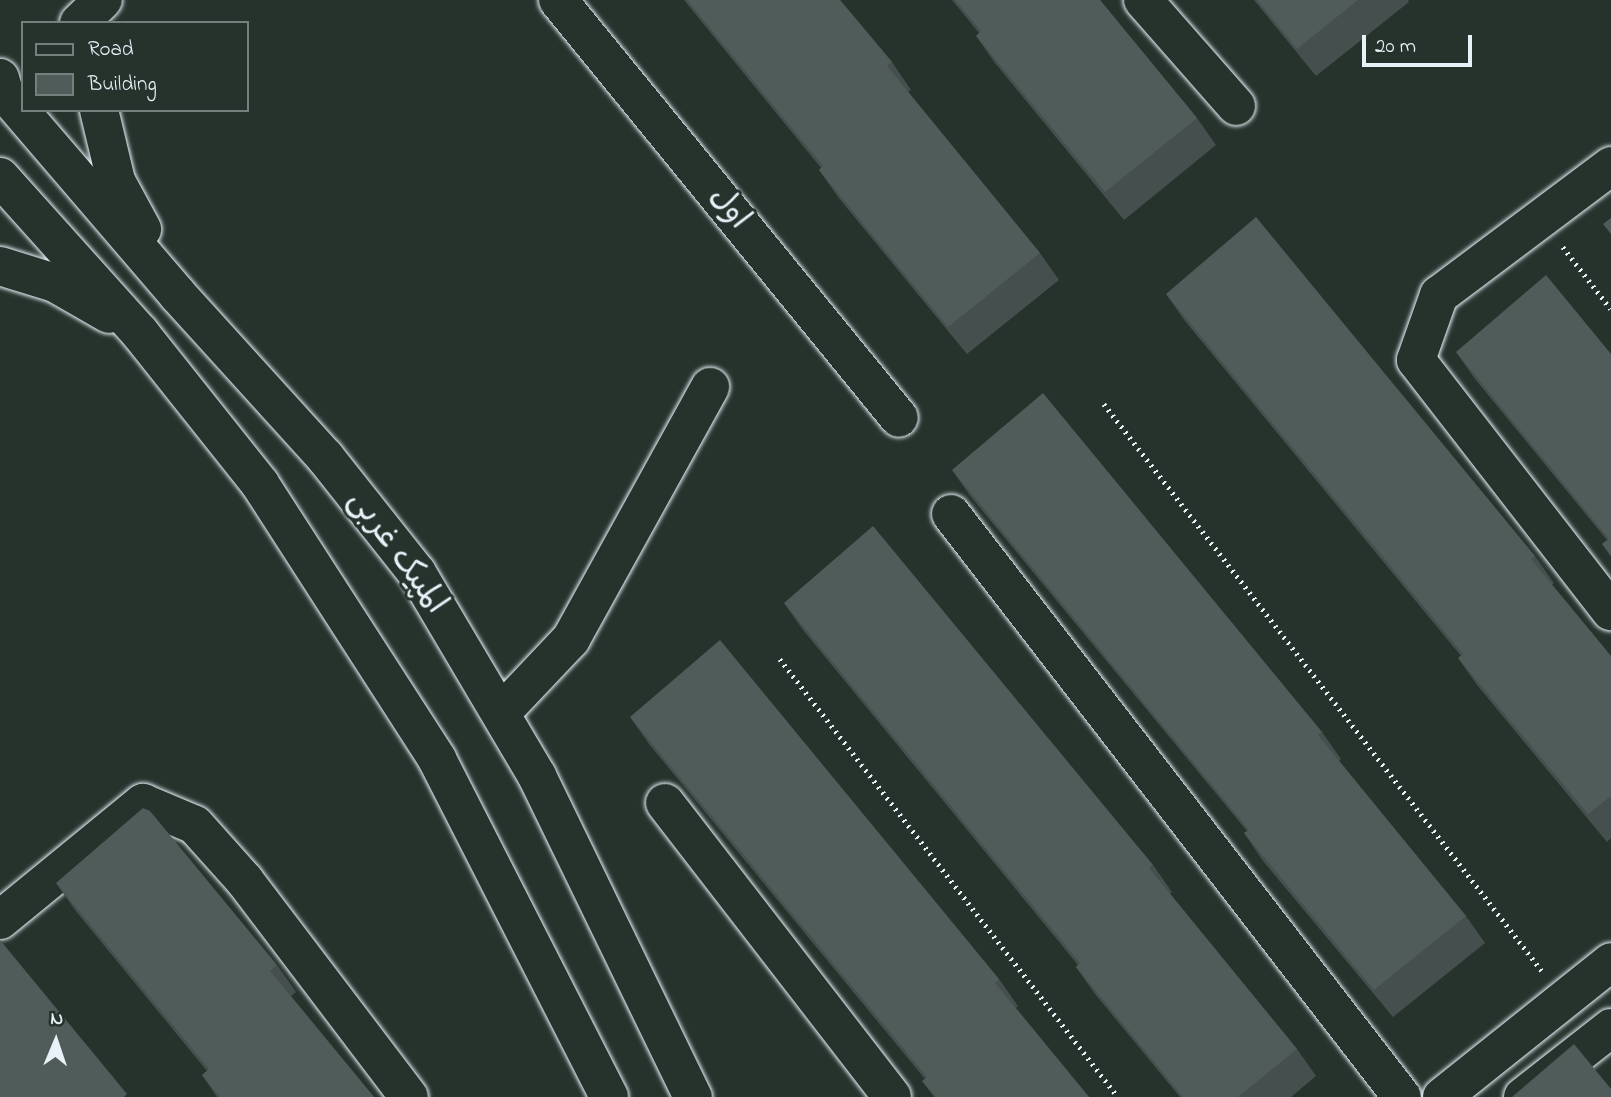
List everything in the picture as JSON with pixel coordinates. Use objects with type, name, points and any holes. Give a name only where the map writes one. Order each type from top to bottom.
[{"type":"street","name":"اول","points":[[558,0],[899,418]]},
{"type":"street","points":[[1143,0],[1236,106]]},
{"type":"street","name":"المپیک غربی","points":[[7,85],[21,102]]},
{"type":"street","name":"المپیک غربی","points":[[29,112],[178,295],[325,457],[417,573],[537,776],[693,1097]]},
{"type":"street","points":[[100,112],[117,181],[178,295]]},
{"type":"street","points":[[1611,166],[1439,295],[1416,359],[1611,611]]},
{"type":"street","points":[[0,177],[140,333],[260,484],[437,759],[608,1097]]},
{"type":"street","points":[[0,266],[55,283],[140,333]]},
{"type":"street","points":[[501,713],[572,639],[710,387]]},
{"type":"street","points":[[951,514],[1402,1097]]},
{"type":"street","points":[[0,920],[143,803],[195,825],[245,881],[409,1097]]},
{"type":"street","points":[[665,803],[892,1097]]},
{"type":"street","points":[[1441,1097],[1611,962]]},
{"type":"street","points":[[1523,1097],[1611,1028]]},
{"type":"path","points":[[1541,219],[1611,309]]},
{"type":"path","points":[[1104,404],[1564,1000]]},
{"type":"path","points":[[780,659],[1118,1097]]},
{"type":"building","points":[[687,0],[840,0],[892,62],[887,66],[1040,253],[948,327],[819,170],[823,166]]},
{"type":"building","points":[[955,0],[1100,0],[1197,118],[1105,192],[976,36],[981,31]]},
{"type":"building","points":[[1257,0],[1358,0],[1297,49]]},
{"type":"building","points":[[1256,217],[1535,556],[1531,559],[1611,656],[1611,796],[1588,814],[1458,658],[1463,654],[1166,294]]},
{"type":"building","points":[[1611,218],[1611,234],[1603,224]]},
{"type":"building","points":[[1546,275],[1611,354],[1611,555],[1602,544],[1609,539],[1456,352]]},
{"type":"building","points":[[1043,393],[1322,732],[1318,735],[1466,916],[1374,990],[1244,833],[1249,830],[952,470]]},
{"type":"building","points":[[873,526],[1153,865],[1149,868],[1297,1049],[1238,1097],[1183,1097],[1076,967],[1080,963],[784,603]]},
{"type":"building","points":[[720,640],[999,979],[995,983],[1089,1097],[936,1097],[922,1081],[927,1077],[630,717]]},
{"type":"building","points":[[143,808],[150,811],[277,965],[270,971],[374,1097],[220,1097],[202,1075],[209,1069],[56,883]]},
{"type":"building","points":[[0,940],[127,1094],[124,1097],[0,1097]]},
{"type":"building","points":[[1574,1044],[1611,1089],[1611,1097],[1512,1097]]}]
